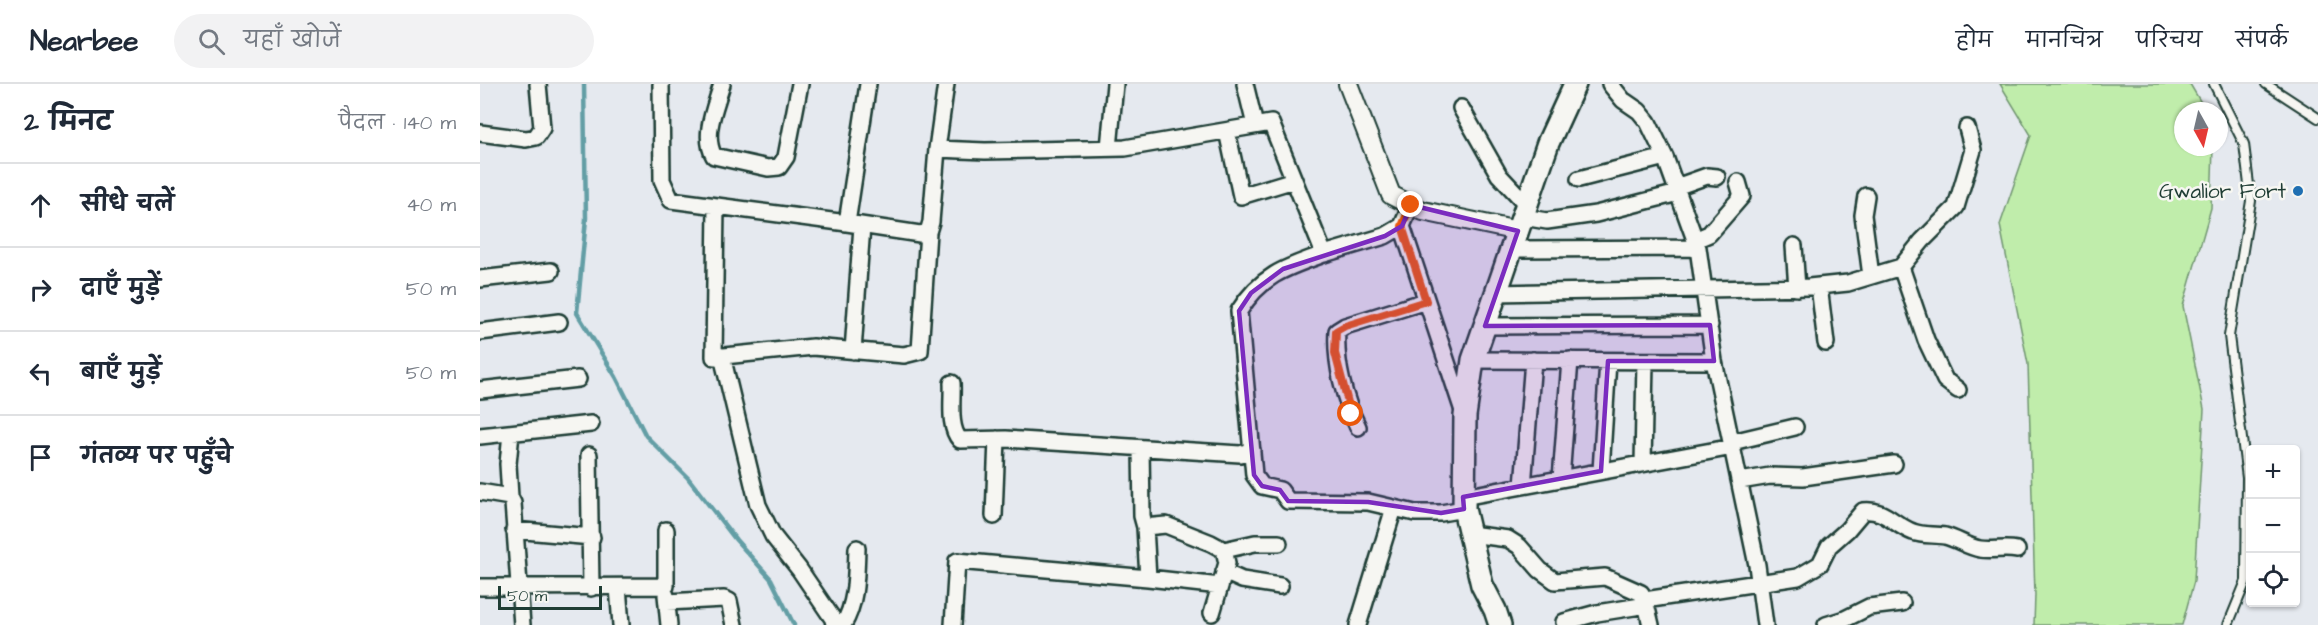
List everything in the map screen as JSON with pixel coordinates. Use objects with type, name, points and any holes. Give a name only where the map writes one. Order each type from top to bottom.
[{"type":"main road","points":[[1500,625],[1482,585],[1463,503],[1465,416],[1473,360],[1548,143],[1575,84]]},
{"type":"street","points":[[480,133],[526,139],[536,137],[542,128],[538,84]]},
{"type":"street","points":[[661,84],[662,180],[671,200],[920,234],[928,232]]},
{"type":"street","points":[[722,84],[708,135],[709,146],[714,156],[768,168],[779,166],[786,157],[800,84]]},
{"type":"street","points":[[853,351],[855,225],[868,84]]},
{"type":"street","points":[[716,206],[714,357],[813,347],[904,355],[920,351],[928,232],[946,84]]},
{"type":"street","points":[[1109,148],[1115,84]]},
{"type":"street","points":[[1245,84],[1254,121],[1258,125]]},
{"type":"street","points":[[1347,84],[1391,195],[1423,211],[1520,225],[1697,244],[1709,234],[1742,196],[1738,182]]},
{"type":"street","points":[[1610,84],[1623,100],[1639,111],[1648,122],[1665,157],[1697,244],[1714,361],[1733,444],[1765,625]]},
{"type":"street","points":[[1461,108],[1499,175],[1520,225]]},
{"type":"street","points":[[937,149],[985,151],[1125,148],[1271,123],[1324,254]]},
{"type":"street","points":[[1496,294],[1797,288],[1848,283],[1901,267],[1922,241],[1956,207],[1973,150],[1967,128]]},
{"type":"street","points":[[1227,131],[1241,196],[1294,180]]},
{"type":"street","points":[[1579,179],[1665,157]]},
{"type":"street","points":[[1520,225],[1596,214],[1677,190],[1707,176],[1717,177]]},
{"type":"street","points":[[1866,196],[1863,215],[1871,276]]},
{"type":"street","points":[[1411,205],[1402,226],[1385,236],[1283,269],[1251,293],[1239,311],[1254,475],[1262,486],[1280,490],[1288,501],[1368,502],[1415,513],[1442,513],[1463,503],[1523,486],[1642,464],[1733,444],[1795,427]]},
{"type":"street","points":[[1402,226],[1465,416]]},
{"type":"street","points":[[1794,246],[1797,288]]},
{"type":"street","points":[[1901,267],[1926,340],[1945,380],[1958,390]]},
{"type":"street","points":[[480,279],[551,271]]},
{"type":"street","points":[[1819,286],[1826,343]]},
{"type":"street","points":[[1358,427],[1351,414],[1335,353],[1336,331],[1345,326],[1426,301]]},
{"type":"street","points":[[480,332],[559,322]]},
{"type":"street","points":[[1485,326],[1710,325]]},
{"type":"street","points":[[722,356],[758,506],[773,537],[833,619],[834,625]]},
{"type":"street","points":[[1473,360],[1714,361]]},
{"type":"street","points":[[1523,486],[1533,360]]},
{"type":"street","points":[[1561,479],[1570,360]]},
{"type":"street","points":[[1601,471],[1608,360]]},
{"type":"street","points":[[1642,464],[1645,361]]},
{"type":"street","points":[[480,390],[578,379]]},
{"type":"street","points":[[952,383],[955,435],[960,440],[997,440],[1240,454],[1252,450]]},
{"type":"street","points":[[480,436],[591,424]]},
{"type":"street","points":[[511,433],[508,464],[522,625]]},
{"type":"street","points":[[994,516],[997,440]]},
{"type":"street","points":[[1141,448],[1142,516],[1145,527],[1148,578]]},
{"type":"street","points":[[590,455],[591,588]]},
{"type":"street","points":[[1740,481],[1770,476],[1803,477],[1894,464]]},
{"type":"street","points":[[480,492],[510,497]]},
{"type":"street","points":[[1358,625],[1394,508]]},
{"type":"street","points":[[1564,622],[1646,603],[1798,577],[1820,564],[1829,546],[1847,531],[1863,511],[1872,510],[1883,513],[1916,533],[1947,536],[1979,549],[2017,550]]},
{"type":"street","points":[[1145,527],[1166,525],[1224,550],[1255,543],[1280,543]]},
{"type":"street","points":[[514,530],[592,537]]},
{"type":"street","points":[[666,530],[669,625]]},
{"type":"street","points":[[1470,534],[1508,539],[1519,546],[1540,570],[1555,581],[1605,577],[1614,579],[1641,593],[1651,625]]},
{"type":"street","points":[[843,625],[849,615],[855,588],[857,548]]},
{"type":"street","points":[[1212,613],[1227,563],[1224,550]]},
{"type":"street","points":[[953,625],[957,561],[1148,578],[1242,580],[1280,586]]},
{"type":"street","points":[[480,587],[666,586]]},
{"type":"street","points":[[618,587],[621,625]]},
{"type":"street","points":[[667,602],[723,599],[729,601],[734,625]]},
{"type":"street","points":[[1826,625],[1845,619],[1869,607],[1902,603]]},
{"type":"lane","points":[[2214,84],[2244,144],[2252,201],[2229,336],[2247,478],[2246,581],[2228,625]]},
{"type":"lane","points":[[2266,84],[2318,118]]},
{"type":"highlighted area","points":[[1411,205],[1518,231],[1485,326],[1710,325],[1714,361],[1608,361],[1601,471],[1463,497],[1464,509],[1441,513],[1368,502],[1288,501],[1280,490],[1262,486],[1254,475],[1239,311],[1251,293],[1283,269],[1385,236],[1402,226]]},
{"type":"green space","points":[[2000,84],[2190,84],[2201,102],[2174,102],[2174,156],[2213,156],[2211,208],[2183,306],[2204,409],[2194,581],[2182,625],[2034,625],[2028,364],[2000,225],[2031,135]]},
{"type":"waterway","points":[[584,84],[586,219],[577,313],[616,377],[646,436],[688,478],[736,540],[771,579],[794,625]]},
{"type":"place","name":"Gwalior Fort","points":[[2298,191]]},
{"type":"route","points":[[1351,414],[1335,353],[1336,331],[1345,326],[1426,301],[1402,226],[1411,205]]}]
